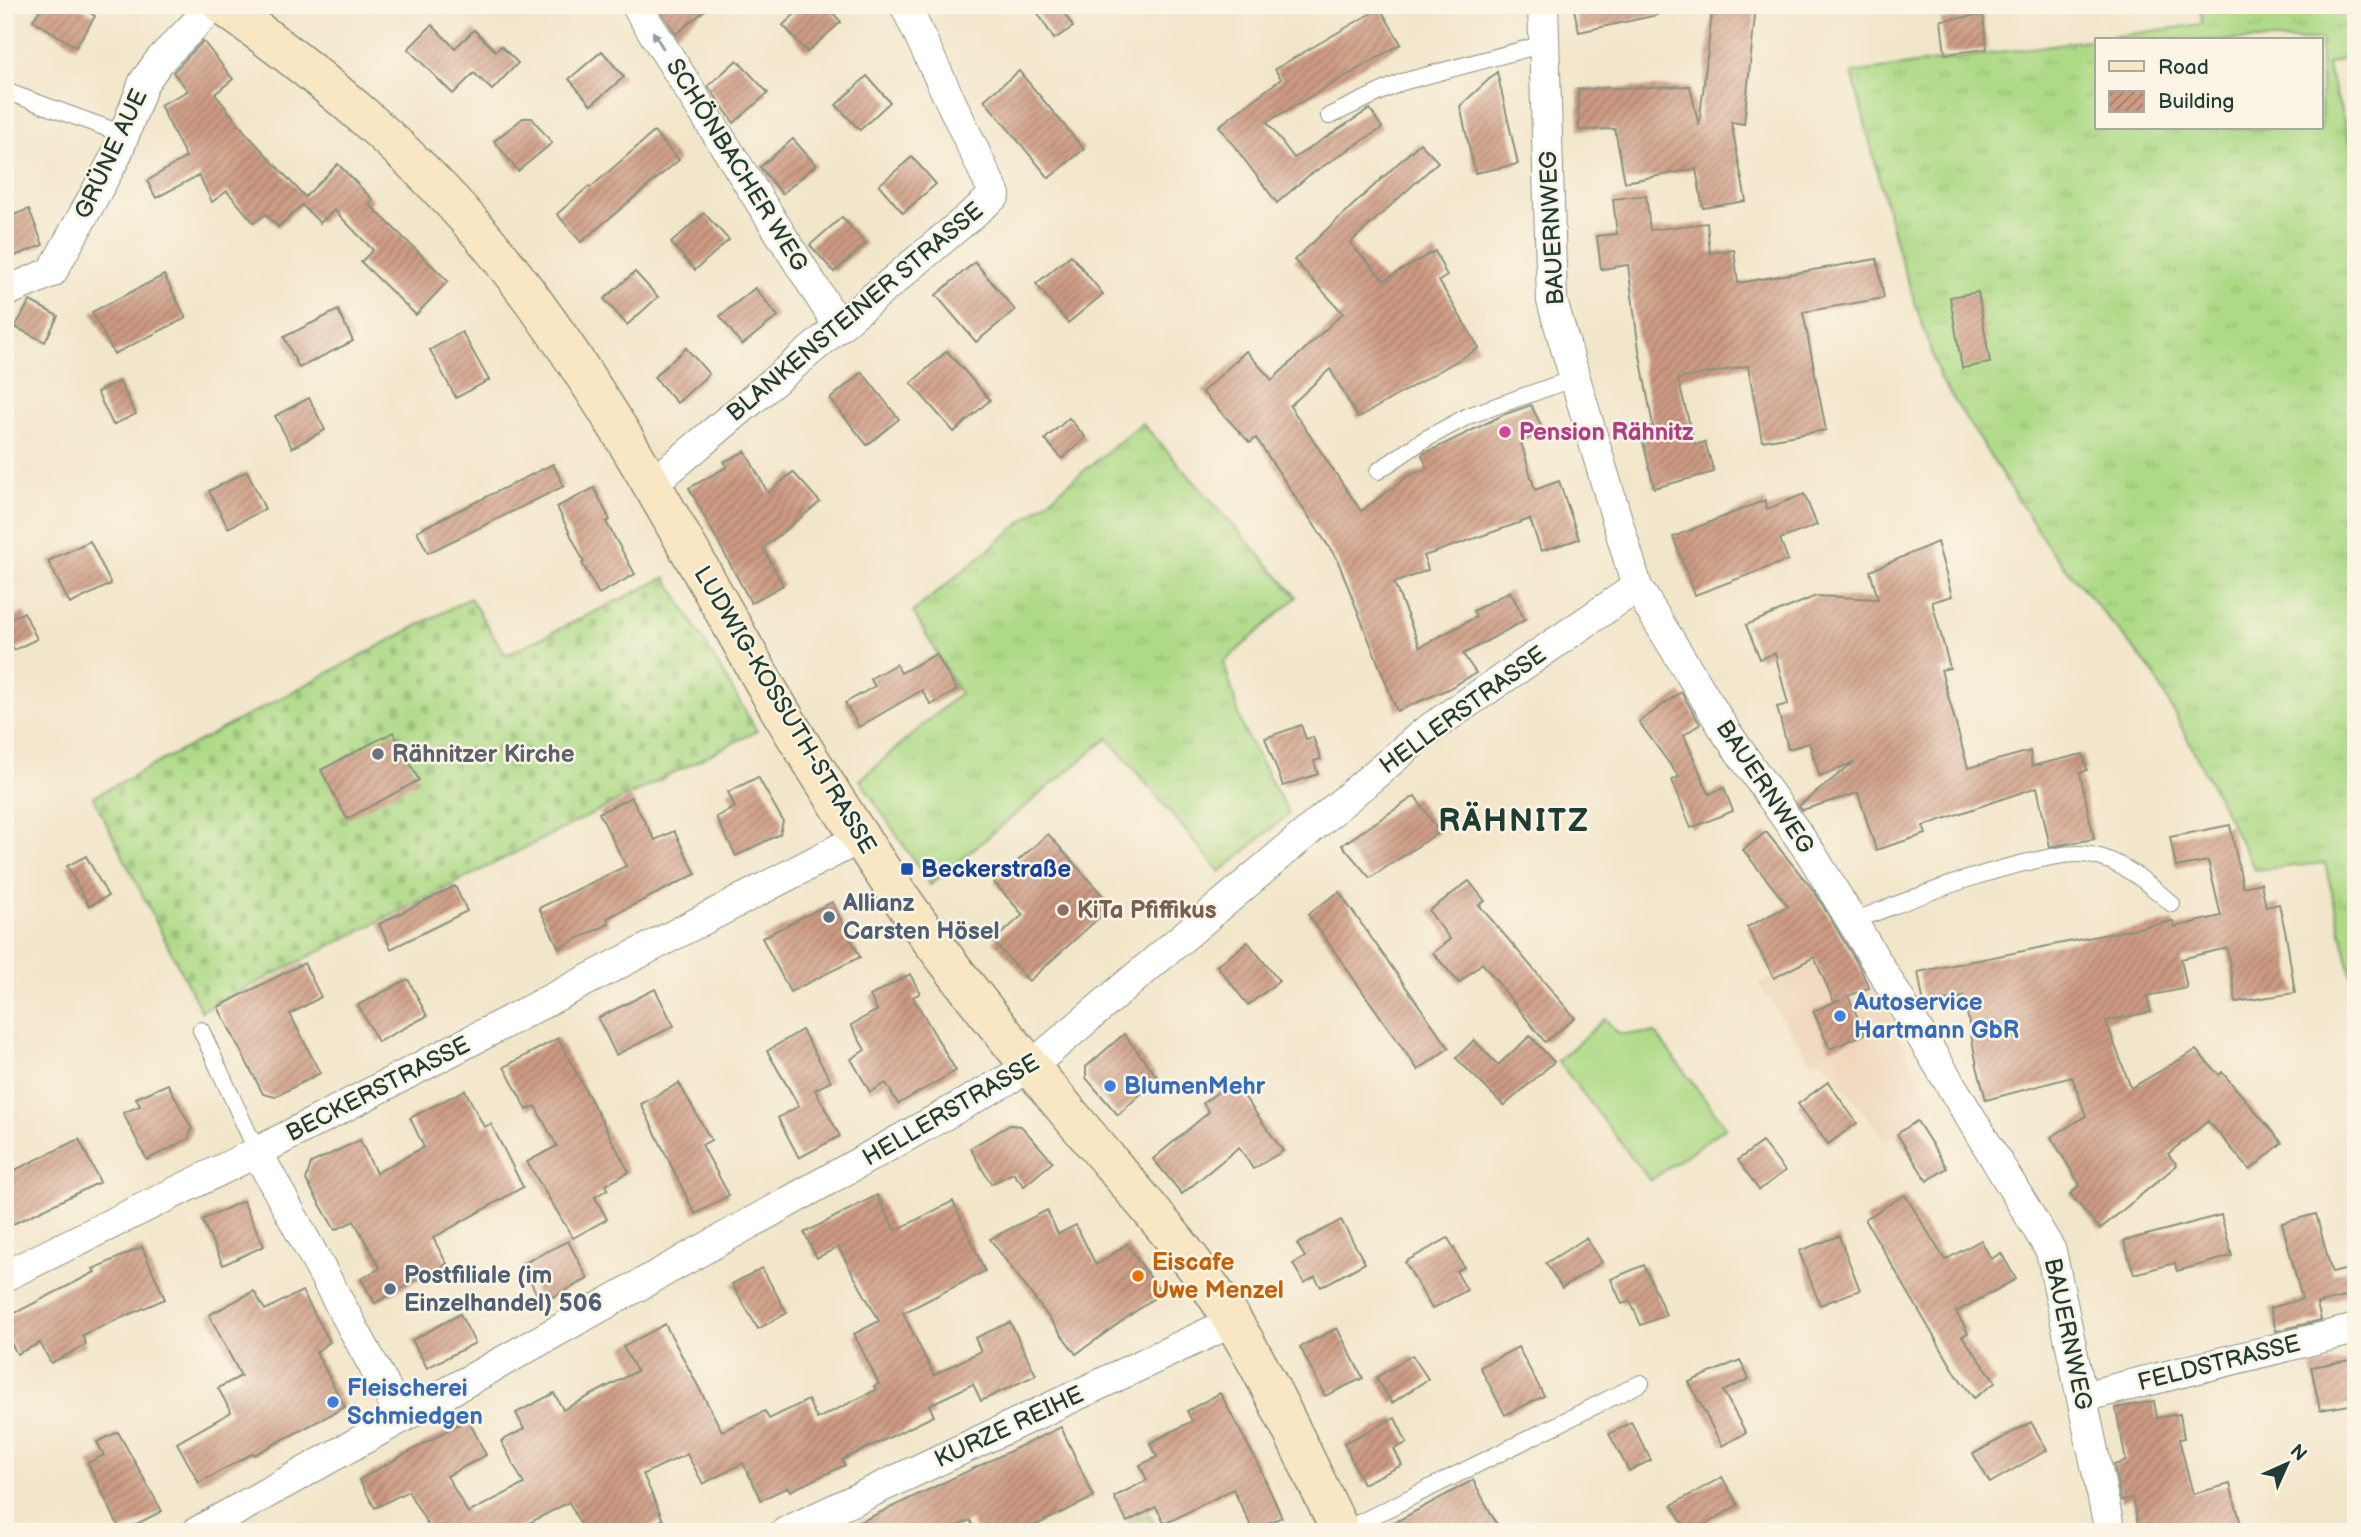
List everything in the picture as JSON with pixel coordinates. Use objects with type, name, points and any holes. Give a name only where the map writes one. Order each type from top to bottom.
[{"type":"street","name":"GRÜNE AUE","points":[[5,292],[52,272],[116,156],[144,82],[160,60],[214,5]]},
{"type":"street","name":"LUDWIG-KOSSUTH-STRASSE","points":[[222,5],[352,105],[419,167],[499,256],[566,349],[651,485],[773,699],[860,838],[910,910],[1031,1067],[1201,1274],[1262,1374],[1341,1532]]},
{"type":"street","name":"SCHÖNBACHER WEG","points":[[636,5],[838,326]]},
{"type":"street","name":"BLANKENSTEINER STRASSE","points":[[651,485],[996,195],[905,5]]},
{"type":"street","name":"BAUERNWEG","points":[[1543,5],[1552,301],[1637,587],[1726,732],[1812,855],[2051,1251],[2110,1532]]},
{"type":"street","name":"HELLERSTRASSE","points":[[197,1532],[1031,1067],[1425,732],[1637,587]]},
{"type":"street","name":"BECKERSTRASSE","points":[[5,1276],[257,1152],[860,838]]},
{"type":"street","points":[[257,1152],[402,1418]]},
{"type":"street","name":"KURZE REIHE","points":[[786,1532],[1232,1322]]},
{"type":"street","name":"FELDSTRASSE","points":[[2081,1397],[2356,1329]]},
{"type":"lane","points":[[1329,116],[1402,82],[1544,44]]},
{"type":"lane","points":[[5,91],[123,134]]},
{"type":"lane","points":[[1378,471],[1422,441],[1468,416],[1575,378]]},
{"type":"lane","points":[[1853,922],[1971,876],[2022,863],[2079,854],[2114,864],[2145,882],[2172,904]]},
{"type":"lane","points":[[201,1030],[257,1152]]},
{"type":"lane","points":[[1341,1532],[1642,1383]]},
{"type":"shaded area","points":[[1814,958],[1834,1002],[1876,985],[1935,1107],[1886,1141],[1823,1061],[1811,1061],[1758,983]]},
{"type":"green space","points":[[2200,5],[2356,5],[2356,54],[2327,64],[2356,162],[2356,997],[2325,863],[2255,870],[2153,672],[2049,548],[1940,378],[1898,251],[1852,73],[2095,39],[2095,130],[2322,130],[2322,38],[2102,38],[2202,24]]},
{"type":"green space","points":[[1142,423],[1297,597],[1224,662],[1243,729],[1289,814],[1220,872],[1108,738],[930,885],[860,780],[960,693],[913,612]]},
{"type":"green space","points":[[666,577],[757,731],[201,1011],[93,797],[470,598],[506,655]]},
{"type":"green space","points":[[1605,1019],[1619,1034],[1655,1033],[1726,1127],[1650,1181],[1558,1061]]},
{"type":"green space","points":[[1149,1514],[1158,1532],[1111,1532]]},
{"type":"building","points":[[43,5],[78,5],[95,16],[76,47],[33,20]]},
{"type":"building","points":[[657,5],[711,5],[676,34]]},
{"type":"building","points":[[805,5],[826,5],[841,22],[807,52],[783,25]]},
{"type":"building","points":[[1033,5],[1059,5],[1073,27],[1054,39]]},
{"type":"building","points":[[1573,5],[1656,5],[1657,15],[1579,32]]},
{"type":"building","points":[[1713,5],[1756,5],[1744,124],[1731,122],[1746,201],[1703,208],[1696,169],[1625,182],[1615,129],[1579,130],[1578,89],[1690,86],[1699,126]]},
{"type":"building","points":[[1380,8],[1401,44],[1267,122],[1294,158],[1370,109],[1382,128],[1308,176],[1277,203],[1219,126],[1281,79],[1275,69]]},
{"type":"building","points":[[1983,15],[1987,49],[1945,54],[1941,20]]},
{"type":"building","points":[[432,25],[455,48],[474,30],[496,51],[501,46],[518,63],[492,90],[474,73],[453,94],[408,49]]},
{"type":"building","points":[[203,41],[233,79],[215,94],[246,133],[305,197],[338,164],[373,200],[369,204],[448,281],[416,315],[361,262],[373,250],[334,210],[320,223],[302,205],[278,227],[266,214],[254,223],[227,191],[212,202],[199,175],[156,198],[147,181],[186,157],[160,105],[188,91],[173,72]]},
{"type":"building","points":[[602,51],[624,77],[591,105],[569,79]]},
{"type":"building","points":[[737,60],[768,93],[734,123],[708,86]]},
{"type":"building","points":[[1019,71],[1084,149],[1049,178],[984,100]]},
{"type":"building","points":[[1497,72],[1518,164],[1475,173],[1460,106]]},
{"type":"building","points":[[867,76],[890,102],[860,130],[836,105]]},
{"type":"building","points":[[523,118],[532,118],[552,143],[518,171],[494,141]]},
{"type":"building","points":[[654,132],[679,160],[581,242],[557,214]]},
{"type":"building","points":[[793,139],[816,165],[782,194],[760,167]]},
{"type":"building","points":[[1420,143],[1438,162],[1350,243],[1384,280],[1435,251],[1447,276],[1439,281],[1479,348],[1358,418],[1330,369],[1290,406],[1361,511],[1407,477],[1427,468],[1422,455],[1503,415],[1531,405],[1544,431],[1521,442],[1535,490],[1559,481],[1579,539],[1541,551],[1530,519],[1424,556],[1428,570],[1394,583],[1420,647],[1476,617],[1473,611],[1510,591],[1525,620],[1463,654],[1476,673],[1446,690],[1397,711],[1337,559],[1256,438],[1250,443],[1202,392],[1246,351],[1272,380],[1343,313],[1294,260]]},
{"type":"building","points":[[912,157],[936,184],[903,213],[879,185]]},
{"type":"building","points":[[1646,195],[1650,230],[1707,223],[1710,253],[1734,250],[1738,283],[1877,259],[1884,298],[1803,312],[1826,430],[1762,441],[1748,366],[1678,379],[1695,445],[1705,442],[1714,472],[1654,488],[1640,429],[1653,426],[1639,350],[1628,265],[1601,269],[1597,236],[1617,234],[1613,199]]},
{"type":"building","points":[[29,209],[43,245],[5,260],[5,218]]},
{"type":"building","points":[[704,213],[729,240],[695,270],[671,243]]},
{"type":"building","points":[[842,217],[866,244],[834,272],[810,245]]},
{"type":"building","points":[[1071,255],[1103,294],[1068,323],[1036,284]]},
{"type":"building","points":[[975,262],[1015,310],[976,342],[936,295]]},
{"type":"building","points":[[635,272],[658,297],[627,325],[604,299]]},
{"type":"building","points":[[164,275],[186,318],[114,354],[92,312]]},
{"type":"building","points":[[755,288],[778,316],[742,345],[720,316]]},
{"type":"building","points":[[1978,292],[1990,363],[1962,368],[1950,297]]},
{"type":"building","points":[[30,301],[58,316],[45,342],[15,327]]},
{"type":"building","points":[[338,310],[353,341],[299,368],[284,337]]},
{"type":"building","points":[[462,332],[489,380],[456,398],[430,350]]},
{"type":"building","points":[[686,348],[709,374],[677,403],[654,377]]},
{"type":"building","points":[[947,351],[990,400],[954,432],[911,383]]},
{"type":"building","points":[[862,372],[899,419],[867,445],[830,399]]},
{"type":"building","points":[[119,381],[136,414],[113,425],[97,392]]},
{"type":"building","points":[[309,398],[325,430],[292,448],[275,416]]},
{"type":"building","points":[[1069,418],[1086,438],[1062,459],[1045,439]]},
{"type":"building","points":[[745,451],[768,493],[793,472],[820,502],[763,548],[783,585],[751,603],[689,488],[727,467],[724,462]]},
{"type":"building","points":[[553,464],[564,486],[428,553],[417,531]]},
{"type":"building","points":[[247,471],[265,509],[228,528],[209,491]]},
{"type":"building","points":[[594,488],[610,520],[606,522],[635,574],[599,594],[557,507]]},
{"type":"building","points":[[1804,494],[1817,525],[1780,539],[1788,560],[1695,595],[1673,537],[1765,500],[1767,509]]},
{"type":"building","points":[[90,541],[111,584],[70,604],[48,561]]},
{"type":"building","points":[[1937,542],[1952,596],[1932,602],[1950,668],[1941,670],[1968,768],[2030,751],[2032,766],[2083,754],[2087,770],[2080,773],[2094,839],[2050,847],[2037,787],[1923,826],[1926,834],[1876,850],[1858,793],[1802,810],[1799,806],[1854,762],[1820,776],[1809,743],[1788,749],[1777,707],[1788,704],[1775,653],[1760,659],[1746,625],[1816,596],[1878,599],[1870,571]]},
{"type":"building","points":[[24,612],[37,639],[14,650],[5,630],[5,621]]},
{"type":"building","points":[[936,654],[957,690],[931,705],[922,690],[859,727],[845,703],[875,686],[870,679],[896,664],[901,673]]},
{"type":"building","points":[[1681,692],[1700,724],[1684,735],[1709,794],[1724,788],[1733,811],[1691,828],[1672,780],[1679,777],[1639,722]]},
{"type":"building","points":[[1301,725],[1306,739],[1313,737],[1321,759],[1314,761],[1318,774],[1283,786],[1265,738]]},
{"type":"building","name":"Rähnitzer Kirche","points":[[393,732],[419,780],[347,819],[321,770]]},
{"type":"building","points":[[758,777],[783,821],[780,834],[736,856],[716,817],[735,807],[728,792]]},
{"type":"building","points":[[1415,796],[1439,832],[1370,878],[1342,845]]},
{"type":"building","points":[[631,797],[655,840],[674,831],[696,874],[607,918],[609,924],[559,948],[539,908],[626,866],[599,813]]},
{"type":"building","points":[[2230,825],[2243,887],[2261,883],[2266,907],[2279,904],[2295,993],[2236,1002],[2227,948],[2181,959],[2187,988],[2147,996],[2151,1012],[2106,1021],[2131,1088],[2196,1050],[2219,1075],[2222,1072],[2282,1143],[2250,1170],[2208,1121],[2168,1154],[2177,1165],[2100,1229],[2070,1194],[2080,1185],[2051,1137],[2086,1116],[2072,1077],[1986,1100],[1964,997],[1924,1005],[1918,972],[2173,921],[2175,927],[2221,916],[2208,861],[2176,867],[2170,837]]},
{"type":"building","points":[[1766,832],[1814,891],[1869,988],[1848,996],[1865,1034],[1830,1049],[1813,1011],[1840,1000],[1834,1002],[1814,957],[1774,978],[1747,927],[1788,906],[1743,850]]},
{"type":"building","name":"KiTa Pfiffikus","points":[[1048,834],[1112,906],[1029,981],[993,941],[1023,915],[994,882]]},
{"type":"building","points":[[86,856],[108,896],[89,906],[67,866]]},
{"type":"building","points":[[1469,881],[1485,901],[1479,905],[1575,1018],[1545,1042],[1482,963],[1459,983],[1433,953],[1450,939],[1429,911]]},
{"type":"building","points":[[455,886],[467,911],[391,949],[379,924]]},
{"type":"building","points":[[1339,892],[1449,1048],[1418,1070],[1308,914]]},
{"type":"building","points":[[832,902],[860,957],[790,992],[762,938]]},
{"type":"building","points":[[1248,942],[1279,981],[1248,1005],[1217,966]]},
{"type":"building","points":[[304,963],[321,997],[290,1014],[320,1073],[275,1097],[263,1094],[218,1007]]},
{"type":"building","points":[[910,974],[920,993],[913,997],[956,1071],[898,1104],[886,1083],[870,1092],[851,1059],[865,1050],[851,1025],[877,1010],[870,996]]},
{"type":"building","points":[[408,979],[427,1016],[378,1042],[358,1005]]},
{"type":"building","points":[[655,989],[674,1026],[616,1055],[598,1018]]},
{"type":"building","points":[[802,1030],[831,1081],[815,1090],[840,1136],[799,1158],[778,1118],[799,1106],[767,1051]]},
{"type":"building","points":[[1124,1034],[1158,1078],[1118,1115],[1086,1078],[1086,1067]]},
{"type":"building","points":[[1530,1036],[1554,1062],[1504,1106],[1456,1058],[1474,1040],[1498,1065]]},
{"type":"building","points":[[558,1038],[629,1172],[606,1185],[608,1189],[595,1197],[607,1219],[573,1238],[527,1162],[557,1146],[535,1106],[527,1110],[504,1067]]},
{"type":"building","points":[[1233,1081],[1283,1151],[1253,1169],[1239,1147],[1182,1194],[1153,1159],[1209,1112],[1203,1103]]},
{"type":"building","points":[[1828,1082],[1857,1123],[1828,1144],[1798,1104]]},
{"type":"building","points":[[679,1083],[711,1140],[702,1145],[729,1195],[695,1214],[641,1104]]},
{"type":"building","points":[[168,1084],[192,1129],[188,1139],[147,1160],[123,1113],[140,1106],[136,1098]]},
{"type":"building","points":[[465,1090],[484,1127],[491,1124],[523,1187],[433,1238],[447,1264],[375,1303],[361,1279],[380,1268],[354,1221],[335,1230],[306,1180],[311,1163],[360,1140],[376,1173],[424,1147],[410,1118]]},
{"type":"building","points":[[1917,1121],[1947,1168],[1927,1181],[1897,1134]]},
{"type":"building","points":[[1010,1125],[1021,1126],[1053,1162],[1024,1186],[1013,1173],[991,1184],[970,1148]]},
{"type":"building","points":[[79,1139],[100,1182],[5,1228],[5,1175]]},
{"type":"building","points":[[1762,1142],[1785,1171],[1759,1190],[1738,1160]]},
{"type":"building","points":[[877,1195],[895,1231],[953,1201],[985,1271],[903,1313],[934,1375],[981,1351],[975,1338],[1010,1322],[1036,1375],[981,1401],[973,1384],[929,1405],[934,1416],[842,1460],[845,1465],[790,1491],[788,1487],[761,1500],[743,1463],[703,1484],[687,1454],[643,1474],[663,1520],[637,1532],[584,1532],[569,1502],[512,1532],[432,1532],[408,1491],[375,1508],[359,1480],[468,1419],[486,1455],[447,1476],[468,1513],[524,1484],[501,1441],[524,1429],[516,1413],[554,1393],[563,1410],[637,1371],[623,1347],[665,1324],[722,1431],[765,1411],[769,1419],[808,1400],[817,1419],[876,1390],[874,1386],[879,1384],[854,1334],[879,1321],[838,1247],[817,1258],[804,1233]]},
{"type":"building","points":[[1905,1195],[1945,1260],[1981,1240],[1991,1259],[2001,1253],[2016,1279],[1956,1312],[1968,1333],[1962,1336],[1996,1382],[1974,1398],[1956,1374],[1865,1219]]},
{"type":"building","points":[[243,1201],[264,1246],[223,1265],[202,1220]]},
{"type":"building","points":[[1047,1210],[1058,1234],[1076,1225],[1096,1265],[1127,1244],[1161,1293],[1076,1354],[990,1239]]},
{"type":"building","points":[[2316,1214],[2332,1273],[2356,1267],[2356,1294],[2317,1304],[2321,1320],[2276,1331],[2270,1308],[2302,1299],[2282,1223]]},
{"type":"building","points":[[2221,1215],[2232,1256],[2177,1271],[2175,1263],[2134,1274],[2124,1241]]},
{"type":"building","points":[[1341,1220],[1365,1263],[1321,1287],[1315,1277],[1304,1283],[1293,1264],[1305,1257],[1297,1244]]},
{"type":"building","points":[[1839,1236],[1860,1290],[1820,1305],[1799,1251]]},
{"type":"building","points":[[1448,1238],[1464,1267],[1456,1271],[1467,1290],[1432,1309],[1405,1262]]},
{"type":"building","points":[[1586,1238],[1602,1262],[1562,1288],[1546,1263]]},
{"type":"building","points":[[568,1241],[588,1279],[541,1303],[522,1264]]},
{"type":"building","points":[[142,1247],[165,1299],[82,1335],[86,1345],[51,1363],[40,1343],[17,1354],[5,1332],[5,1318],[95,1272],[93,1269]]},
{"type":"building","points":[[1644,1265],[1666,1315],[1641,1325],[1630,1301],[1622,1304],[1611,1279]]},
{"type":"building","points":[[762,1268],[787,1313],[758,1329],[732,1284]]},
{"type":"building","points":[[254,1291],[265,1310],[302,1291],[330,1342],[316,1352],[345,1407],[199,1483],[177,1443],[231,1412],[218,1388],[241,1376],[209,1315]]},
{"type":"building","points":[[460,1314],[475,1343],[427,1368],[412,1340]]},
{"type":"building","points":[[1337,1328],[1363,1378],[1325,1396],[1300,1347]]},
{"type":"building","points":[[1518,1347],[1544,1396],[1505,1415],[1480,1367]]},
{"type":"building","points":[[1412,1355],[1428,1379],[1392,1403],[1376,1378]]},
{"type":"building","points":[[2356,1359],[2356,1404],[2320,1410],[2311,1367]]},
{"type":"building","points":[[1740,1360],[1749,1379],[1723,1391],[1746,1433],[1722,1446],[1689,1382]]},
{"type":"building","points":[[1220,1393],[1257,1462],[1282,1517],[1253,1530],[1233,1489],[1165,1524],[1156,1507],[1127,1522],[1114,1497],[1147,1480],[1140,1465],[1157,1457],[1150,1443],[1192,1421],[1187,1411]]},
{"type":"building","points":[[2154,1401],[2157,1418],[2180,1414],[2184,1438],[2179,1439],[2193,1494],[2230,1484],[2243,1532],[2140,1532],[2132,1498],[2121,1501],[2114,1465],[2126,1461],[2116,1408]]},
{"type":"building","points":[[1395,1418],[1407,1443],[1394,1449],[1402,1465],[1363,1484],[1344,1443]]},
{"type":"building","points":[[1631,1422],[1651,1460],[1629,1471],[1609,1434]]},
{"type":"building","points":[[2031,1422],[2047,1450],[1990,1483],[1973,1454]]},
{"type":"building","points":[[1061,1427],[1094,1497],[1034,1526],[1037,1532],[976,1532],[970,1520],[946,1532],[839,1532]]},
{"type":"building","points":[[118,1432],[162,1511],[121,1532],[88,1463],[104,1455],[97,1442]]},
{"type":"building","points":[[1722,1477],[1738,1505],[1692,1532],[1687,1532],[1672,1505]]},
{"type":"building","points":[[1473,1480],[1501,1532],[1377,1532]]},
{"type":"place","name":"Pension Rähnitz","points":[[1505,432]]},
{"type":"place","name":"Rähnitzer Kirche","points":[[378,754]]},
{"type":"place","name":"Beckerstraße","points":[[907,869]]},
{"type":"place","name":"KiTa Pfiffikus","points":[[1063,910]]},
{"type":"place","name":"Allianz Carsten Hösel","points":[[829,917]]},
{"type":"place","name":"Autoservice Hartmann GbR","points":[[1840,1016]]},
{"type":"place","name":"BlumenMehr","points":[[1110,1086]]},
{"type":"place","name":"Eiscafe Uwe Menzel","points":[[1138,1276]]},
{"type":"place","name":"Postfiliale (im Einzelhandel) 506","points":[[390,1289]]},
{"type":"place","name":"Fleischerei Schmiedgen","points":[[333,1402]]},
{"type":"district","name":"RÄHNITZ","points":[[1514,821]]}]
